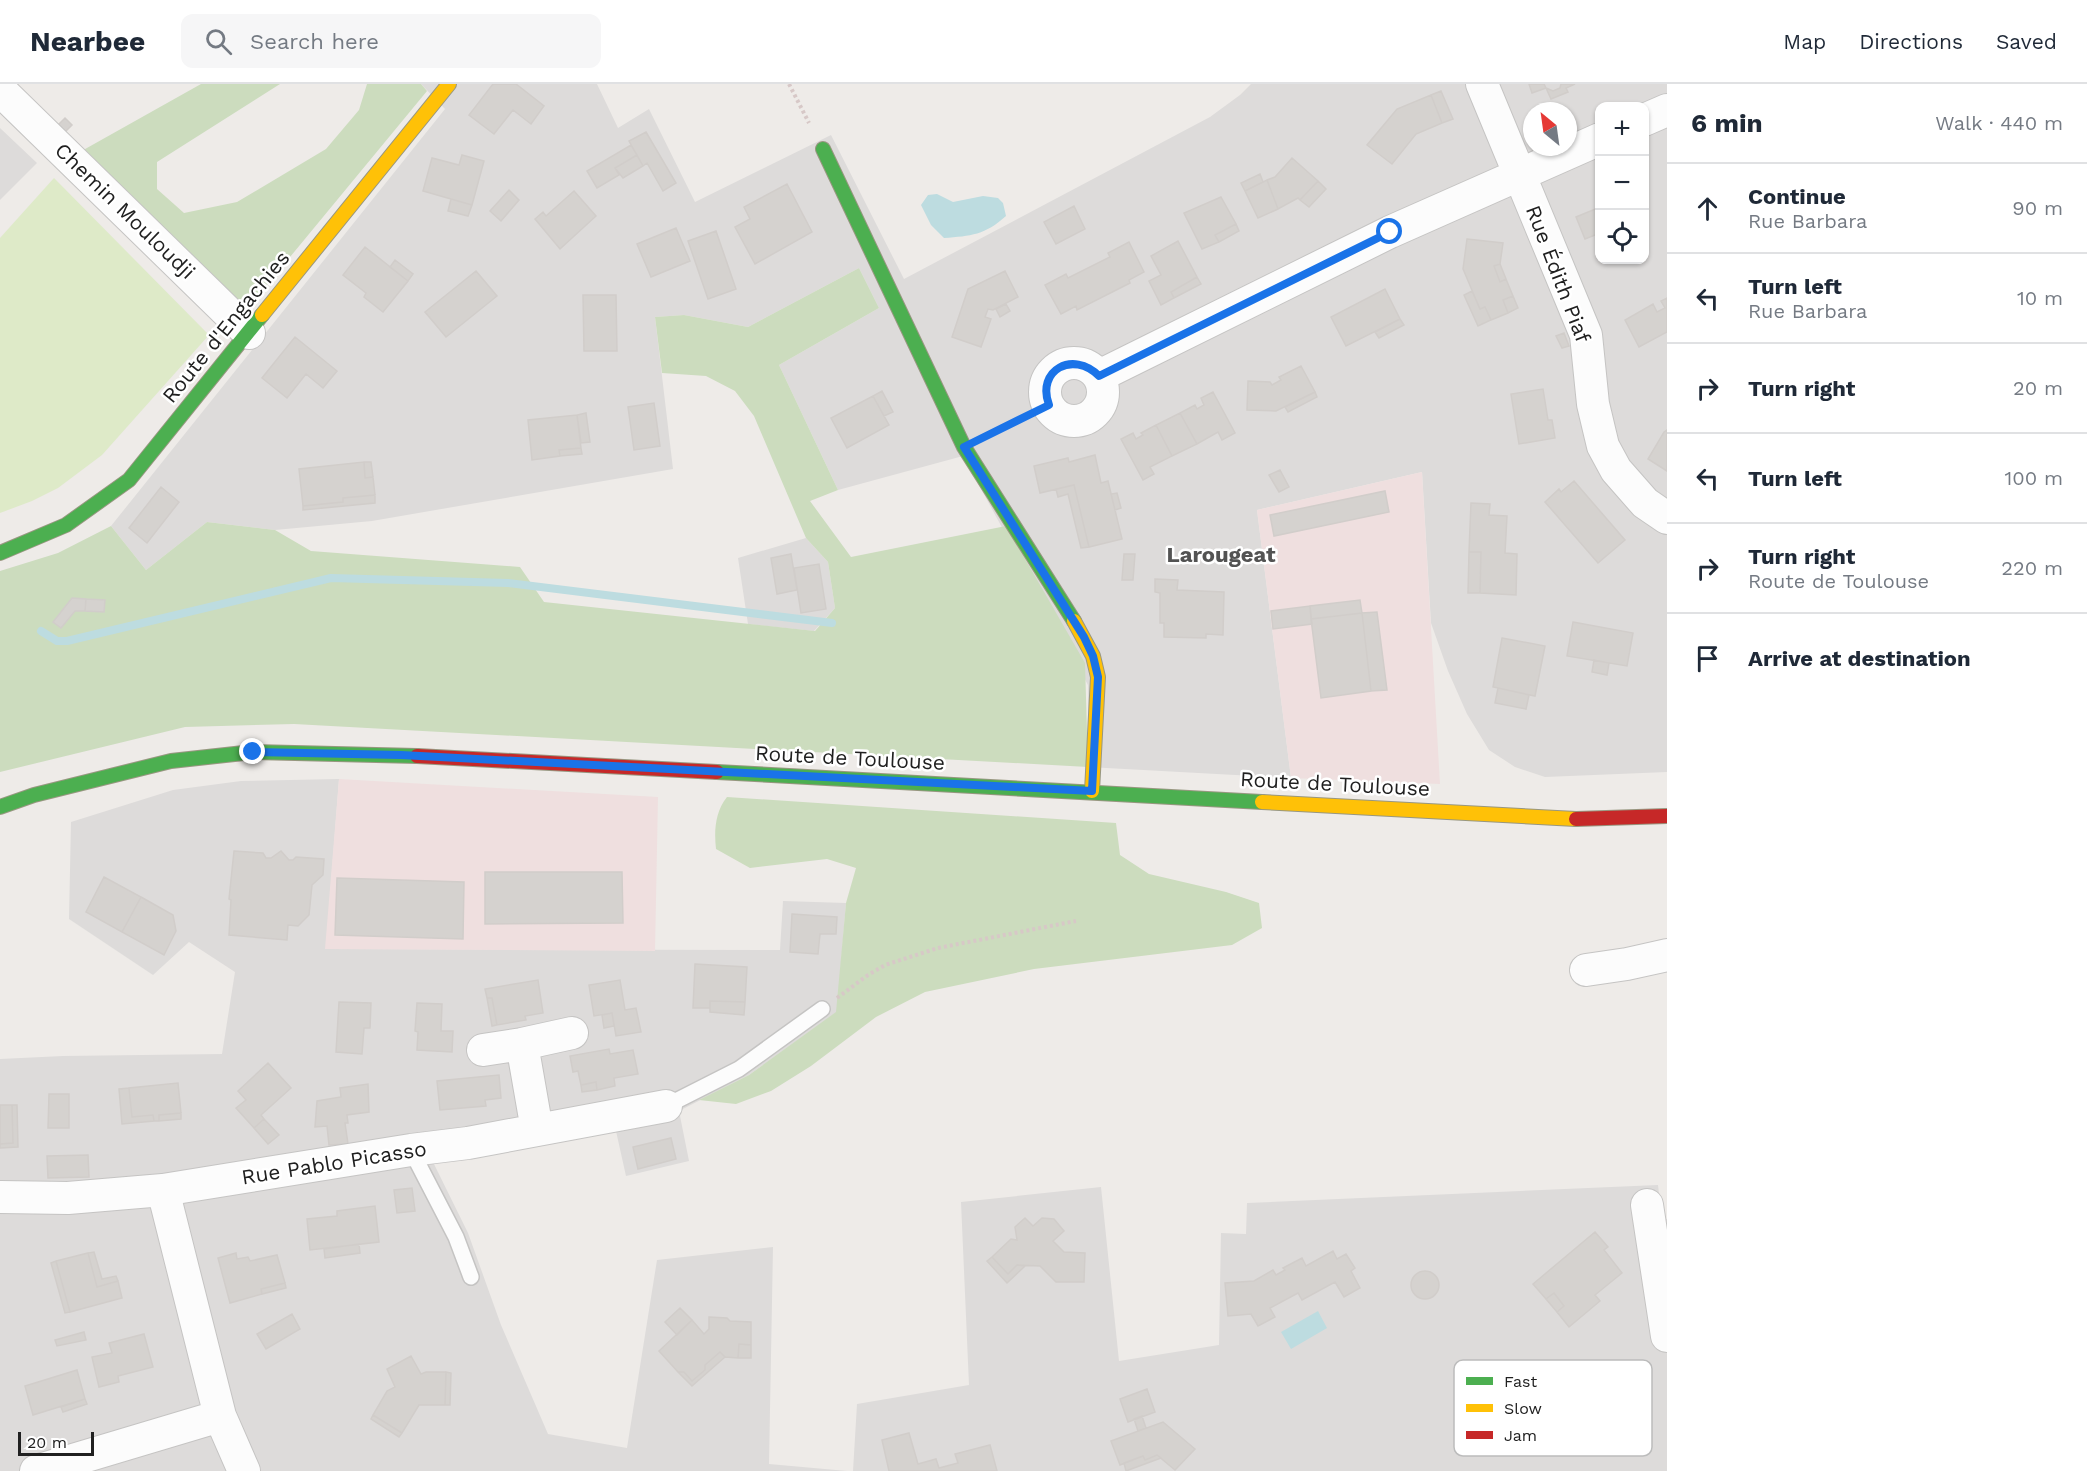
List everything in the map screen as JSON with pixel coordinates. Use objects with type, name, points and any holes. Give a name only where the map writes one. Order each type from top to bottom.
[{"type":"main road","name":"Route d'Engachies","points":[[0,553],[66,525],[129,480],[448,84]]},
{"type":"main road","points":[[823,149],[964,447],[1084,637],[1093,656],[1098,677],[1092,791]]},
{"type":"main road","name":"Route de Toulouse","points":[[0,807],[34,795],[171,761],[253,752],[401,755],[1580,819],[1667,816]]},
{"type":"main road","name":"Route de Toulouse","points":[[0,796],[34,795]]},
{"type":"street","name":"Rue Édith Piaf","points":[[1482,84],[1586,335],[1593,404],[1603,446],[1616,470],[1645,503],[1667,518]]},
{"type":"street","name":"Chemin Mouloudji","points":[[0,90],[249,333]]},
{"type":"street","points":[[1649,118],[1667,110]]},
{"type":"street","points":[[1099,376],[1390,232],[1595,141]]},
{"type":"street","points":[[1074,363],[1092,369],[1099,376],[1102,385],[1101,403],[1089,417],[1071,420],[1062,418],[1049,405],[1046,387],[1055,370],[1074,363]]},
{"type":"street","points":[[1586,970],[1667,955]]},
{"type":"street","points":[[483,1050],[572,1033]]},
{"type":"street","points":[[522,1044],[537,1130]]},
{"type":"street","name":"Rue Pablo Picasso","points":[[0,1197],[68,1198],[163,1190],[468,1143],[666,1106]]},
{"type":"street","points":[[163,1190],[220,1416],[244,1471]]},
{"type":"street","points":[[1647,1205],[1667,1336]]},
{"type":"street","points":[[36,1471],[220,1416]]},
{"type":"lane","points":[[666,1106],[739,1069],[822,1009]]},
{"type":"lane","points":[[411,1150],[456,1237],[471,1277]]},
{"type":"path","points":[[789,84],[823,149]]},
{"type":"path","points":[[964,447],[1049,405]]},
{"type":"path","points":[[822,1009],[868,975],[885,966],[938,948],[1076,921]]},
{"type":"shaded area","points":[[421,84],[597,84],[618,128],[649,109],[695,202],[831,135],[904,279],[1210,117],[1251,84],[1667,84],[1667,772],[1545,777],[1515,767],[1489,750],[1467,714],[1448,671],[1431,623],[1422,472],[1257,510],[1291,778],[1088,767],[1088,685],[963,456],[838,490],[779,365],[879,308],[859,268],[748,327],[684,315],[655,317],[673,469],[372,521],[275,530],[207,522],[146,570],[111,526],[445,109]]},
{"type":"shaded area","points":[[0,128],[37,163],[0,200]]},
{"type":"shaded area","points":[[1422,472],[1440,784],[1291,778],[1257,510]]},
{"type":"shaded area","points":[[806,538],[828,562],[835,608],[814,631],[748,624],[738,558]]},
{"type":"shaded area","points":[[339,779],[326,949],[780,950],[783,901],[846,903],[837,1012],[749,1075],[679,1111],[689,1161],[626,1176],[616,1131],[432,1160],[468,1233],[501,1325],[548,1434],[627,1448],[657,1260],[773,1247],[769,1464],[847,1471],[0,1471],[0,1059],[222,1054],[235,972],[189,942],[153,975],[69,919],[71,822],[173,790],[241,781]]},
{"type":"shaded area","points":[[339,779],[658,797],[655,951],[325,949]]},
{"type":"shaded area","points":[[1658,1185],[1662,1219],[1667,1219],[1667,1471],[853,1471],[857,1404],[969,1385],[961,1202],[1101,1187],[1119,1361],[1219,1345],[1221,1233],[1246,1234],[1247,1203]]},
{"type":"green space","points":[[201,84],[280,84],[157,162],[157,189],[184,213],[237,202],[326,149],[359,110],[367,84],[421,84],[427,91],[243,314],[78,153]]},
{"type":"green space","points":[[54,178],[209,335],[102,455],[58,488],[0,513],[0,238]]},
{"type":"green space","points":[[859,268],[879,308],[779,365],[838,490],[810,501],[851,557],[1006,526],[1085,663],[1088,767],[294,724],[185,727],[0,772],[0,571],[58,553],[111,526],[146,570],[207,522],[275,530],[311,551],[520,567],[544,602],[815,631],[835,608],[828,562],[806,538],[754,416],[735,391],[706,376],[662,373],[655,317],[684,315],[748,327]]},
{"type":"green space","points":[[727,797],[1116,823],[1120,855],[1149,874],[1226,892],[1259,903],[1262,928],[1232,945],[1034,969],[925,992],[876,1017],[811,1066],[771,1091],[736,1104],[699,1100],[749,1075],[836,1012],[846,903],[856,868],[827,859],[750,868],[716,849],[716,822]]},
{"type":"water","points":[[937,194],[953,202],[983,196],[998,198],[1003,203],[1006,216],[984,231],[944,238],[931,225],[921,205],[928,195]]},
{"type":"water","points":[[1318,1311],[1327,1328],[1291,1349],[1281,1332]]},
{"type":"building","points":[[493,84],[516,84],[544,106],[531,124],[513,110],[494,134],[469,115]]},
{"type":"building","points":[[1529,84],[1544,84],[1546,88],[1532,93]]},
{"type":"building","points":[[1561,84],[1575,84],[1566,88],[1568,92],[1551,99],[1546,88],[1553,91],[1560,88]]},
{"type":"building","points":[[1441,91],[1453,119],[1442,123],[1431,95]]},
{"type":"building","points":[[1431,95],[1442,123],[1416,134],[1392,164],[1367,145],[1397,109]]},
{"type":"building","points":[[65,118],[72,125],[64,133],[57,126]]},
{"type":"building","points":[[646,132],[676,183],[663,191],[647,163],[643,166],[629,141]]},
{"type":"building","points":[[631,145],[637,155],[615,168],[619,175],[597,188],[587,171]]},
{"type":"building","points":[[462,155],[484,161],[472,205],[423,191],[432,158],[459,165]]},
{"type":"building","points":[[637,155],[643,166],[623,178],[615,168]]},
{"type":"building","points":[[1292,158],[1318,181],[1300,200],[1298,198],[1278,209],[1267,180],[1275,177]]},
{"type":"building","points":[[1260,174],[1263,182],[1245,191],[1241,183]]},
{"type":"building","points":[[1267,180],[1278,209],[1258,218],[1245,191]]},
{"type":"building","points":[[1318,181],[1326,189],[1309,207],[1300,200]]},
{"type":"building","points":[[787,184],[812,232],[755,264],[735,227],[750,219],[744,207]]},
{"type":"building","points":[[509,190],[519,200],[501,221],[490,211]]},
{"type":"building","points":[[574,191],[596,216],[560,249],[535,219],[543,212],[546,216]]},
{"type":"building","points":[[1221,197],[1236,224],[1215,235],[1219,242],[1202,249],[1184,213]]},
{"type":"building","points":[[451,199],[472,205],[468,216],[448,211]]},
{"type":"building","points":[[1074,206],[1085,229],[1056,244],[1044,222]]},
{"type":"building","points":[[1595,209],[1595,235],[1585,239],[1576,217]]},
{"type":"building","points":[[1236,224],[1239,231],[1219,242],[1215,235]]},
{"type":"building","points":[[676,228],[690,261],[651,277],[637,244]]},
{"type":"building","points":[[716,231],[736,289],[708,299],[688,241]]},
{"type":"building","points":[[1467,239],[1503,243],[1500,264],[1494,266],[1500,282],[1506,279],[1513,296],[1503,300],[1508,313],[1491,320],[1485,307],[1480,309],[1463,269]]},
{"type":"building","points":[[1178,241],[1197,277],[1171,292],[1174,298],[1161,305],[1149,281],[1161,275],[1151,256]]},
{"type":"building","points":[[1129,242],[1144,272],[1129,280],[1130,283],[1077,310],[1076,306],[1061,314],[1045,285],[1066,274],[1068,278],[1110,257],[1108,253]]},
{"type":"building","points":[[365,247],[408,281],[383,312],[364,297],[366,293],[343,275]]},
{"type":"building","points":[[395,260],[413,274],[408,281],[390,267]]},
{"type":"building","points":[[1500,264],[1506,279],[1500,282],[1494,266]]},
{"type":"building","points":[[476,271],[497,296],[446,337],[425,312]]},
{"type":"building","points":[[1005,271],[1018,297],[993,310],[988,309],[985,317],[991,319],[981,347],[952,337],[968,289]]},
{"type":"building","points":[[1197,277],[1201,284],[1174,298],[1171,292]]},
{"type":"building","points":[[1385,289],[1400,319],[1346,346],[1331,317]]},
{"type":"building","points":[[1472,291],[1480,309],[1485,307],[1491,320],[1478,326],[1464,295]]},
{"type":"building","points":[[583,295],[616,295],[617,351],[584,351]]},
{"type":"building","points":[[1513,296],[1518,308],[1508,313],[1503,300]]},
{"type":"building","points":[[1667,298],[1667,332],[1639,347],[1625,320],[1653,304],[1657,312],[1665,308],[1661,301]]},
{"type":"building","points":[[1006,304],[1010,311],[1000,317],[996,309]]},
{"type":"building","points":[[1400,319],[1404,325],[1379,338],[1375,332]]},
{"type":"building","points":[[1564,333],[1569,346],[1562,348],[1556,336]]},
{"type":"building","points":[[295,337],[337,371],[323,388],[306,374],[287,398],[262,378]]},
{"type":"building","points":[[1301,366],[1315,392],[1276,411],[1247,410],[1248,381],[1270,382],[1272,385],[1281,380],[1279,377]]},
{"type":"building","points":[[1543,389],[1548,420],[1552,420],[1555,438],[1519,444],[1511,394]]},
{"type":"building","points":[[882,391],[893,412],[884,416],[873,396]]},
{"type":"building","points":[[1213,392],[1235,433],[1222,440],[1218,432],[1197,444],[1180,413],[1195,405],[1197,409],[1204,405],[1201,398]]},
{"type":"building","points":[[1315,392],[1317,397],[1288,412],[1285,407]]},
{"type":"building","points":[[873,396],[889,425],[847,448],[831,418]]},
{"type":"building","points":[[654,403],[660,446],[634,450],[628,407]]},
{"type":"building","points":[[586,413],[590,442],[581,443],[577,415]]},
{"type":"building","points":[[1180,413],[1197,444],[1172,456],[1156,425]]},
{"type":"building","points":[[577,415],[581,448],[559,450],[560,456],[532,460],[528,420]]},
{"type":"building","points":[[1156,425],[1172,456],[1150,467],[1154,474],[1143,480],[1121,439],[1133,433],[1136,439],[1143,435],[1141,433]]},
{"type":"building","points":[[1667,430],[1667,471],[1648,459]]},
{"type":"building","points":[[581,448],[582,454],[560,456],[559,450]]},
{"type":"building","points":[[1095,455],[1101,483],[1108,481],[1122,539],[1089,547],[1074,485],[1040,493],[1034,466],[1068,458],[1069,462]]},
{"type":"building","points":[[364,462],[371,462],[373,477],[365,478]]},
{"type":"building","points":[[364,462],[365,478],[373,477],[375,495],[343,498],[343,502],[303,506],[299,469]]},
{"type":"building","points":[[1280,470],[1289,487],[1279,492],[1269,475]]},
{"type":"building","points":[[1574,481],[1625,540],[1598,563],[1545,502],[1559,489],[1561,492]]},
{"type":"building","points":[[1074,485],[1089,547],[1081,548],[1068,494],[1058,497],[1056,489]]},
{"type":"building","points":[[161,487],[179,502],[147,543],[129,528]]},
{"type":"building","points":[[1385,491],[1389,512],[1274,536],[1270,515]]},
{"type":"building","points":[[1117,493],[1121,508],[1115,510],[1111,494]]},
{"type":"building","points":[[375,495],[375,503],[303,510],[303,506],[343,502],[343,498]]},
{"type":"building","points":[[1471,503],[1490,504],[1489,515],[1507,516],[1505,553],[1517,554],[1516,595],[1480,593],[1481,552],[1469,552]]},
{"type":"building","points":[[1469,552],[1481,552],[1480,593],[1468,593]]},
{"type":"building","points":[[791,554],[797,590],[777,594],[771,558]]},
{"type":"building","points":[[1124,554],[1135,554],[1133,580],[1122,580]]},
{"type":"building","points":[[819,564],[826,609],[801,613],[794,568]]},
{"type":"building","points":[[1155,579],[1178,580],[1177,590],[1224,592],[1223,635],[1206,634],[1206,638],[1164,637],[1164,623],[1160,623],[1160,593],[1155,592]]},
{"type":"building","points":[[72,598],[86,599],[85,611],[75,611],[61,628],[53,622]]},
{"type":"building","points":[[86,599],[105,600],[104,612],[85,611]]},
{"type":"building","points":[[1360,600],[1362,613],[1311,619],[1310,606]]},
{"type":"building","points":[[1310,606],[1312,624],[1273,629],[1271,611]]},
{"type":"building","points":[[1377,612],[1387,690],[1371,691],[1362,613]]},
{"type":"building","points":[[1362,613],[1371,691],[1321,698],[1311,619]]},
{"type":"building","points":[[1573,622],[1633,633],[1627,666],[1567,656]]},
{"type":"building","points":[[1502,638],[1545,646],[1535,696],[1493,687]]},
{"type":"building","points":[[1594,660],[1609,663],[1607,675],[1592,672]]},
{"type":"building","points":[[1498,688],[1529,695],[1526,709],[1495,703]]},
{"type":"building","points":[[234,851],[263,853],[266,858],[271,858],[281,851],[289,860],[296,857],[324,859],[323,875],[312,885],[309,915],[298,926],[288,925],[287,940],[229,935],[231,900],[229,899]]},
{"type":"building","points":[[485,872],[622,872],[623,923],[485,924]]},
{"type":"building","points":[[104,877],[141,897],[122,932],[86,912]]},
{"type":"building","points":[[337,878],[464,882],[463,939],[335,935]]},
{"type":"building","points":[[141,897],[173,915],[176,931],[164,955],[122,932]]},
{"type":"building","points":[[792,914],[837,917],[836,934],[820,934],[818,954],[790,952]]},
{"type":"building","points":[[695,964],[747,967],[745,1002],[710,1001],[710,1008],[693,1008]]},
{"type":"building","points":[[538,980],[543,1013],[525,1016],[526,1020],[497,1025],[492,998],[487,998],[485,989]]},
{"type":"building","points":[[620,980],[625,1010],[636,1008],[641,1032],[616,1036],[612,1013],[594,1016],[589,985]]},
{"type":"building","points":[[487,998],[492,998],[497,1025],[492,1026]]},
{"type":"building","points":[[710,1001],[745,1002],[744,1015],[710,1012]]},
{"type":"building","points":[[339,1002],[371,1003],[370,1028],[364,1028],[362,1054],[336,1052]]},
{"type":"building","points":[[417,1003],[442,1004],[441,1031],[453,1031],[452,1052],[417,1050],[418,1032],[415,1031]]},
{"type":"building","points":[[612,1013],[614,1026],[604,1028],[602,1015]]},
{"type":"building","points":[[609,1049],[610,1054],[633,1050],[638,1074],[614,1078],[615,1086],[597,1090],[596,1082],[581,1085],[578,1071],[573,1072],[570,1056]]},
{"type":"building","points":[[268,1063],[291,1088],[261,1115],[264,1119],[254,1128],[236,1108],[246,1100],[238,1091]]},
{"type":"building","points":[[499,1075],[501,1098],[485,1100],[486,1106],[440,1110],[437,1081]]},
{"type":"building","points":[[596,1082],[597,1090],[582,1092],[581,1085]]},
{"type":"building","points":[[178,1083],[181,1113],[159,1115],[159,1121],[154,1121],[153,1115],[132,1117],[129,1088]]},
{"type":"building","points":[[368,1084],[369,1112],[347,1115],[348,1123],[345,1123],[348,1144],[329,1145],[327,1126],[315,1127],[317,1101],[341,1097],[340,1088]]},
{"type":"building","points":[[129,1088],[132,1117],[153,1115],[154,1121],[122,1124],[119,1089]]},
{"type":"building","points":[[49,1094],[69,1094],[69,1128],[48,1128]]},
{"type":"building","points":[[0,1105],[12,1105],[13,1143],[0,1144]]},
{"type":"building","points":[[12,1105],[17,1105],[18,1147],[0,1148],[0,1144],[13,1143]]},
{"type":"building","points":[[181,1113],[181,1119],[159,1121],[159,1115]]},
{"type":"building","points":[[264,1119],[279,1135],[268,1144],[254,1128]]},
{"type":"building","points":[[671,1138],[676,1159],[638,1169],[633,1147]]},
{"type":"building","points":[[88,1155],[89,1177],[48,1178],[47,1156]]},
{"type":"building","points":[[412,1188],[415,1211],[397,1213],[394,1190]]},
{"type":"building","points":[[375,1206],[379,1242],[310,1250],[307,1219],[337,1216],[337,1211]]},
{"type":"building","points":[[1025,1218],[1033,1226],[1042,1218],[1054,1219],[1064,1231],[1053,1241],[1064,1252],[1085,1253],[1084,1282],[1056,1282],[1040,1266],[1017,1265],[1008,1274],[992,1257],[1011,1239],[1017,1240],[1015,1227]]},
{"type":"building","points":[[1595,1232],[1608,1247],[1604,1250],[1622,1273],[1595,1295],[1600,1301],[1569,1327],[1557,1312],[1564,1306],[1554,1293],[1546,1299],[1533,1284]]},
{"type":"building","points":[[359,1244],[360,1253],[325,1258],[324,1249]]},
{"type":"building","points":[[1333,1251],[1337,1259],[1346,1254],[1355,1268],[1351,1271],[1360,1288],[1344,1297],[1335,1282],[1302,1300],[1298,1293],[1270,1308],[1275,1317],[1258,1326],[1251,1314],[1228,1316],[1225,1283],[1254,1281],[1273,1270],[1276,1275],[1285,1270],[1283,1268],[1302,1258],[1306,1266]]},
{"type":"building","points":[[94,1252],[102,1279],[116,1276],[118,1281],[97,1287],[88,1253]]},
{"type":"building","points":[[88,1253],[97,1287],[118,1281],[122,1298],[70,1312],[56,1261]]},
{"type":"building","points":[[236,1253],[237,1259],[248,1257],[250,1261],[277,1255],[285,1283],[261,1289],[262,1294],[230,1303],[218,1258]]},
{"type":"building","points":[[992,1257],[1008,1274],[1017,1265],[1025,1266],[1007,1283],[987,1261]]},
{"type":"building","points":[[56,1261],[70,1312],[65,1313],[51,1263]]},
{"type":"building","points":[[1425,1271],[1435,1275],[1439,1285],[1435,1295],[1425,1299],[1415,1295],[1411,1285],[1415,1275]]},
{"type":"building","points":[[285,1283],[286,1288],[262,1294],[261,1289]]},
{"type":"building","points":[[1554,1293],[1564,1306],[1557,1312],[1546,1299]]},
{"type":"building","points":[[680,1308],[692,1320],[677,1335],[665,1322]]},
{"type":"building","points":[[292,1314],[300,1329],[266,1349],[257,1334]]},
{"type":"building","points":[[709,1317],[751,1322],[751,1345],[739,1344],[738,1358],[725,1357],[720,1352],[692,1381],[684,1372],[678,1372],[659,1351],[692,1320],[704,1334],[709,1329]]},
{"type":"building","points":[[84,1332],[86,1340],[57,1346],[55,1340]]},
{"type":"building","points":[[144,1334],[153,1367],[118,1376],[119,1382],[99,1387],[92,1357],[112,1353],[109,1343]]},
{"type":"building","points":[[739,1344],[751,1345],[751,1358],[738,1358]]},
{"type":"building","points":[[720,1352],[725,1357],[692,1386],[678,1372],[684,1372],[692,1381]]},
{"type":"building","points":[[411,1356],[421,1374],[446,1372],[445,1405],[419,1405],[402,1433],[373,1415],[387,1391],[395,1387],[387,1369]]},
{"type":"building","points":[[77,1370],[85,1399],[33,1415],[25,1386]]},
{"type":"building","points":[[446,1372],[451,1373],[450,1405],[445,1405]]},
{"type":"building","points":[[1147,1389],[1155,1412],[1128,1422],[1120,1399]]},
{"type":"building","points":[[85,1399],[87,1404],[63,1412],[61,1407]]},
{"type":"building","points":[[373,1415],[402,1433],[399,1437],[371,1419]]},
{"type":"building","points":[[1142,1416],[1146,1428],[1138,1431],[1134,1419]]},
{"type":"building","points":[[1163,1422],[1195,1449],[1175,1470],[1157,1455],[1145,1460],[1143,1456],[1120,1465],[1111,1441]]},
{"type":"building","points":[[909,1433],[918,1464],[936,1459],[939,1468],[958,1463],[955,1454],[990,1445],[997,1471],[889,1471],[882,1440]]},
{"type":"building","points":[[1157,1455],[1161,1458],[1126,1471],[1124,1463],[1143,1456],[1145,1460]]},
{"type":"waterway","points":[[41,631],[57,641],[67,641],[331,578],[508,583],[832,623]]},
{"type":"traffic: fast","points":[[823,149],[964,447],[1074,621]]},
{"type":"traffic: fast","points":[[0,553],[66,525],[129,480],[262,315]]},
{"type":"traffic: fast","points":[[0,807],[34,795],[171,761],[253,752],[417,756]]},
{"type":"traffic: fast","points":[[717,772],[1262,802]]},
{"type":"traffic: slow","points":[[262,315],[449,84]]},
{"type":"traffic: slow","points":[[1074,621],[1093,656],[1098,677],[1092,791]]},
{"type":"traffic: slow","points":[[1262,802],[1576,819]]},
{"type":"traffic: jam","points":[[417,756],[717,772]]},
{"type":"traffic: jam","points":[[1576,819],[1667,816]]},
{"type":"district","name":"Larougeat","points":[[1221,554]]},
{"type":"route","points":[[253,752],[401,755],[1092,791],[1098,677],[1093,656],[1084,637],[964,447],[1049,405],[1046,387],[1049,378],[1055,370],[1064,365],[1074,363],[1083,365],[1092,369],[1099,376],[1390,232]]}]
